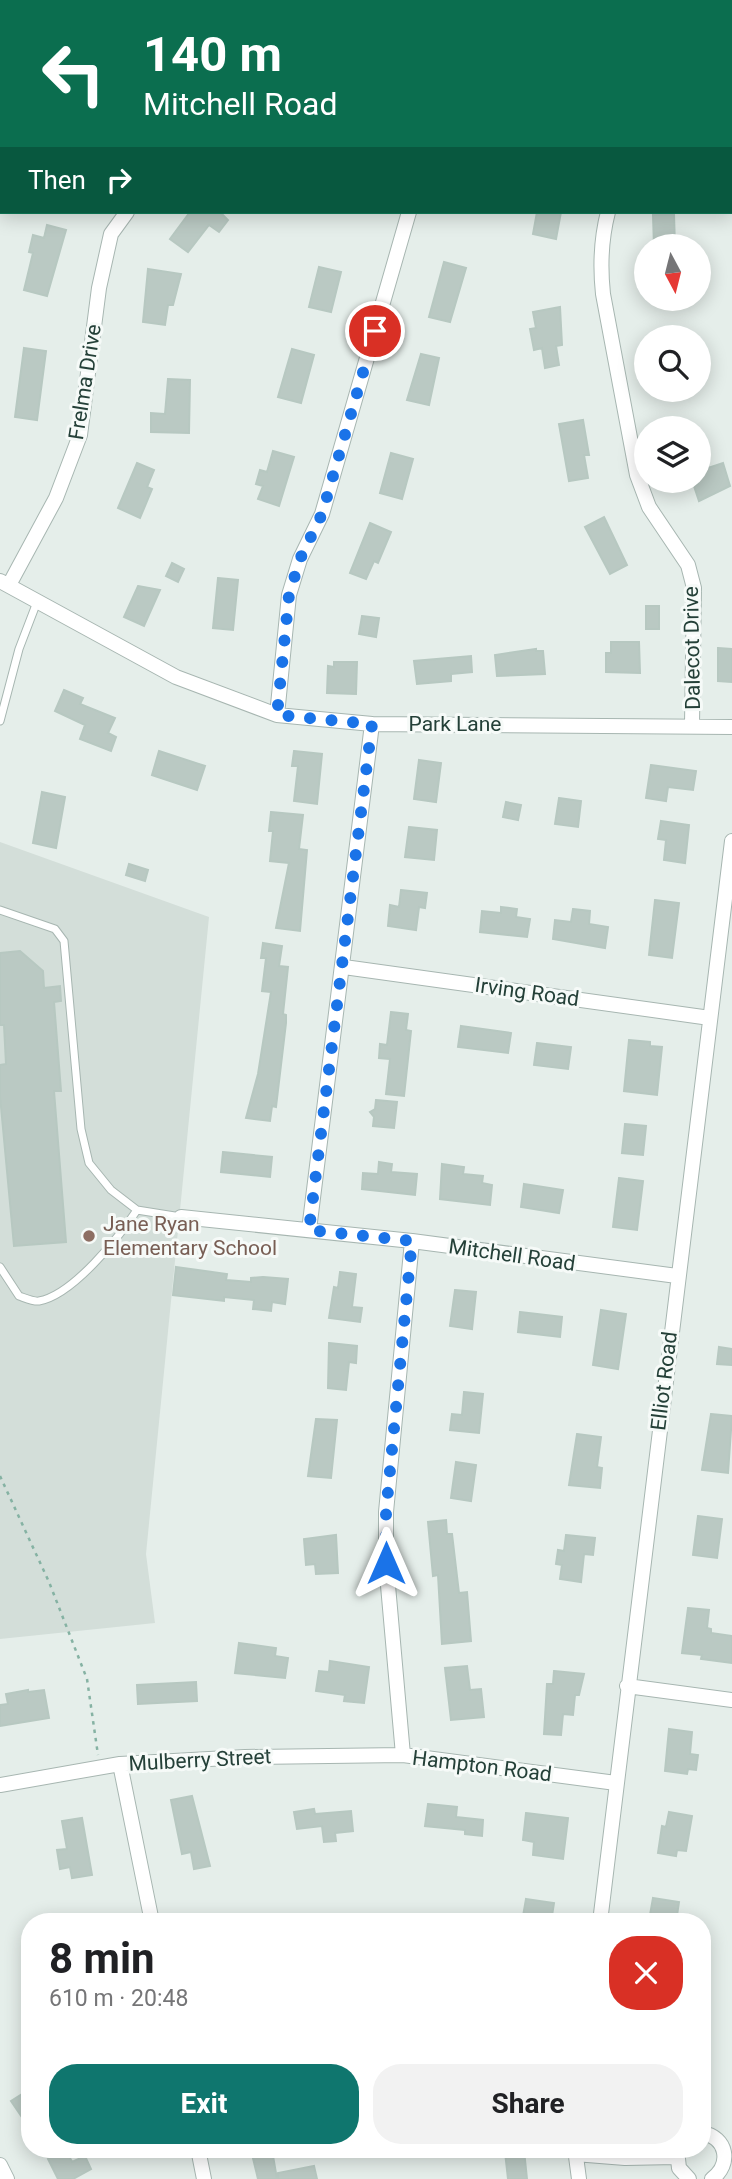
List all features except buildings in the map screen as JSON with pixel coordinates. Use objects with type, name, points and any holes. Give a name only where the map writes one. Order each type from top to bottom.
[{"type":"street","name":"Frelma Drive","points":[[5,583],[56,498],[80,435],[102,274],[111,234],[126,214]]},
{"type":"street","points":[[277,715],[289,595],[300,559],[322,514],[408,214]]},
{"type":"street","name":"Dalecot Drive","points":[[607,214],[603,230],[600,267],[603,294],[637,475],[649,507],[688,565],[694,588],[692,724]]},
{"type":"street","name":"Park Lane","points":[[5,583],[176,677],[277,715],[372,724],[692,724],[732,727]]},
{"type":"street","points":[[309,1230],[344,967],[372,724]]},
{"type":"street","name":"Elliot Road","points":[[601,1913],[732,841]]},
{"type":"street","name":"Irving Road","points":[[344,967],[710,1018]]},
{"type":"street","name":"Mitchell Road","points":[[181,1217],[412,1241],[677,1276]]},
{"type":"street","name":"Hampton Road","points":[[412,1241],[386,1512],[386,1563],[402,1755],[616,1783]]},
{"type":"street","points":[[627,1686],[732,1700]]},
{"type":"street","name":"Mulberry Street","points":[[0,1785],[120,1764],[245,1757],[402,1755]]},
{"type":"street","points":[[120,1764],[150,1913]]},
{"type":"street","points":[[711,2137],[718,2140],[725,2154],[722,2169],[712,2179]]},
{"type":"street","points":[[200,2158],[204,2179]]},
{"type":"street","points":[[576,2158],[579,2179]]},
{"type":"street","points":[[678,2158],[681,2171],[689,2179]]},
{"type":"street","points":[[0,2165],[7,2179]]},
{"type":"lane","points":[[0,721],[19,649],[37,600]]},
{"type":"lane","points":[[0,910],[55,929],[64,941],[81,1129],[89,1163],[111,1191],[138,1210],[181,1217]]},
{"type":"lane","points":[[0,1267],[19,1296],[38,1301],[62,1291],[117,1239],[138,1210]]},
{"type":"path","points":[[0,1476],[49,1582],[87,1679],[100,1768]]},
{"type":"shaded area","name":"Jane Ryan Elementary School","points":[[0,842],[209,917],[146,1554],[155,1623],[0,1639]]},
{"type":"place","name":"Jane Ryan Elementary School","points":[[89,1236]]},
{"type":"route","points":[[375,331],[322,514],[300,559],[289,595],[281,649],[277,715],[318,721],[372,724],[344,967],[309,1230],[412,1241],[386,1512],[386,1563]]}]
